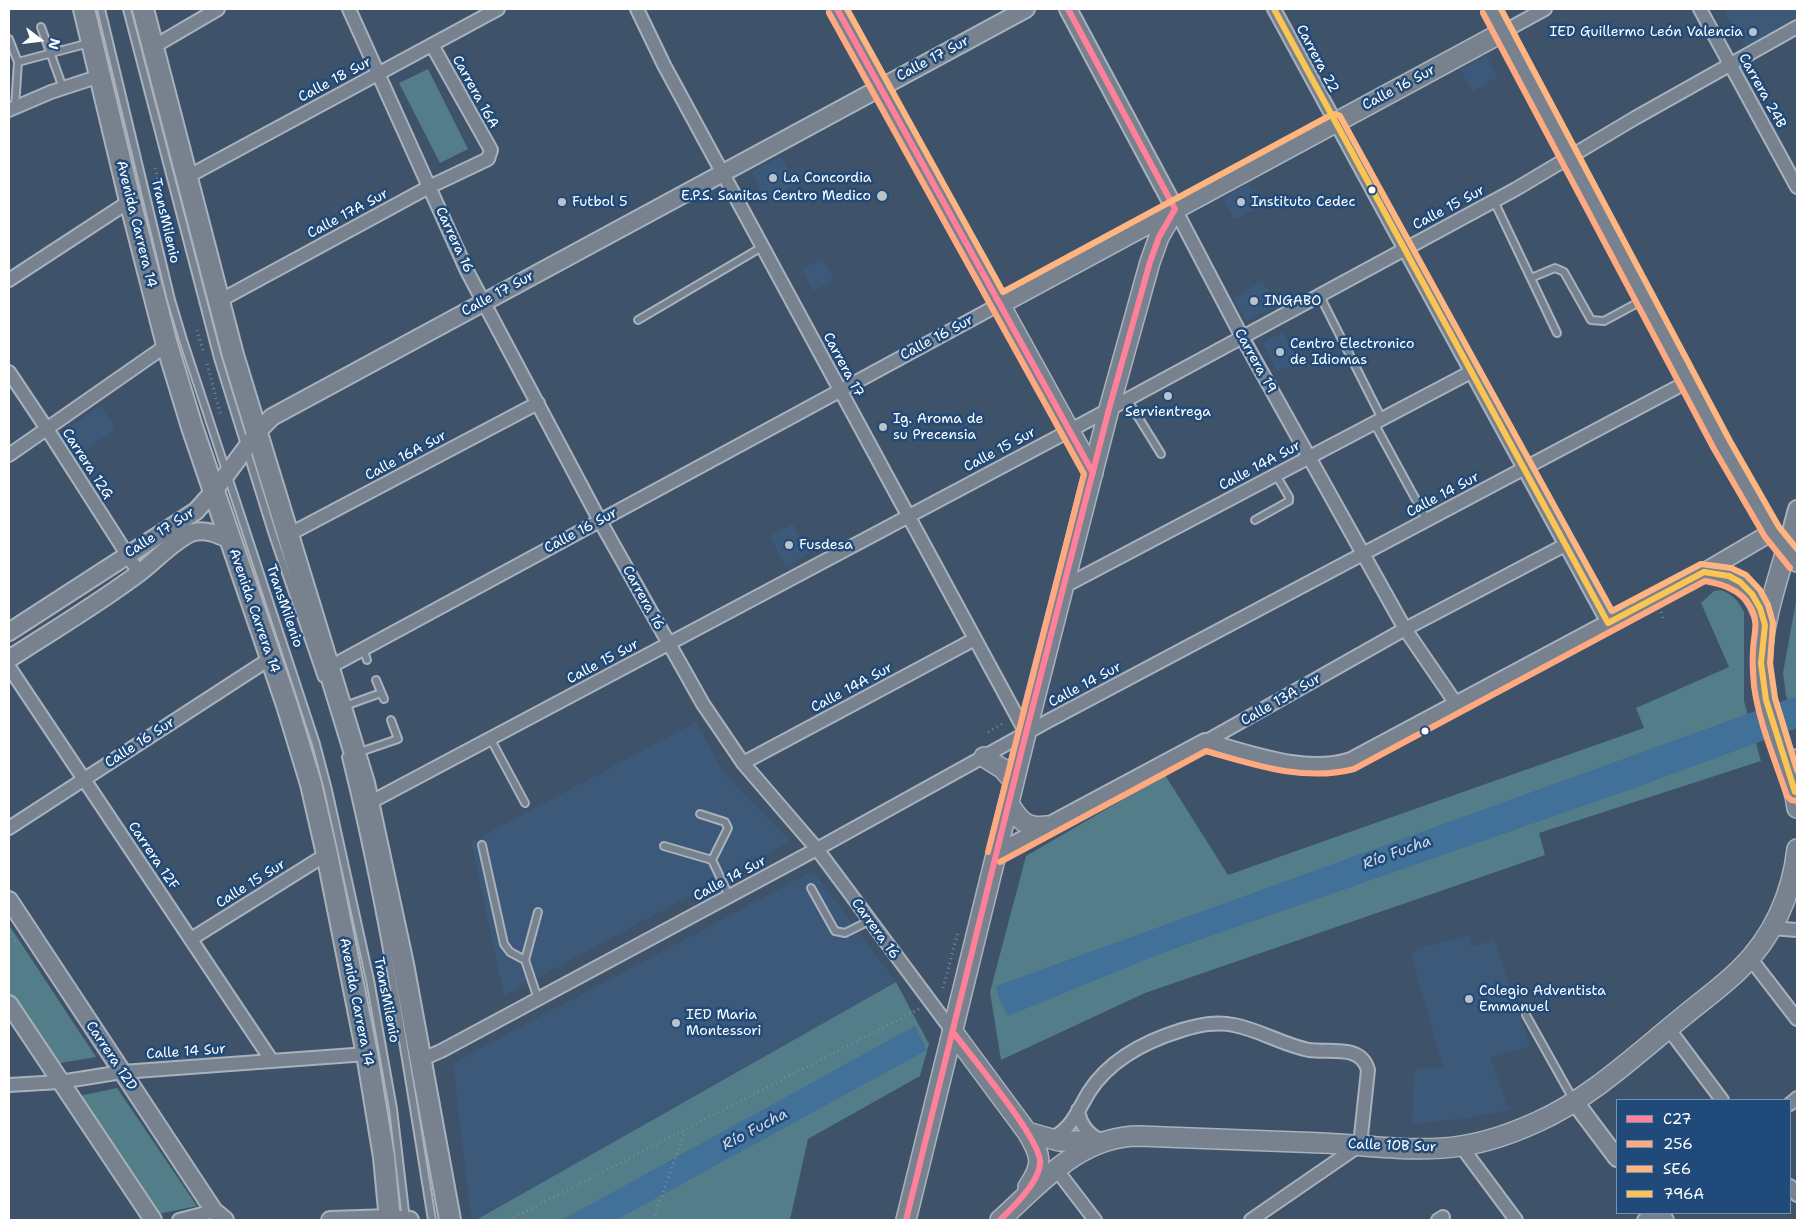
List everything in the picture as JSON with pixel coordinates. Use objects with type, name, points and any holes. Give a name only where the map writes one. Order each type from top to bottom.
[{"type":"main road","name":"Avenida Carrera 14","points":[[84,9],[167,345],[192,427],[302,751],[327,854],[367,1054],[384,1157],[400,1220]]},
{"type":"main road","points":[[142,9],[219,301],[251,441],[288,535],[342,707],[350,749],[369,803],[403,964],[450,1220]]},
{"type":"main road","points":[[837,9],[1093,473]]},
{"type":"main road","points":[[1491,9],[1687,382],[1772,532],[1792,556],[1765,625],[1761,662],[1766,700],[1778,738],[1791,760],[1796,797]]},
{"type":"main road","name":"Calle 16 Sur","points":[[1000,304],[1503,32]]},
{"type":"main road","points":[[906,1220],[1026,733],[1109,409],[1150,262],[1159,238],[1175,209]]},
{"type":"main road","points":[[1704,572],[1729,576],[1740,582],[1752,594],[1760,608],[1765,625]]},
{"type":"main road","points":[[984,757],[1003,769],[1014,782]]},
{"type":"main road","points":[[1009,803],[1023,822],[1033,827],[1047,826]]},
{"type":"main road","name":"Calle 10B Sur","points":[[1000,1220],[1056,1168],[1078,1153],[1106,1140],[1139,1136],[1419,1149],[1461,1146],[1487,1141],[1538,1122],[1575,1102],[1739,970],[1772,928],[1787,895],[1797,849]]},
{"type":"main road","name":"Carrera 16","points":[[953,1032],[1027,1132],[1039,1154],[1039,1166],[1031,1183],[1014,1208]]},
{"type":"main road","points":[[1027,1132],[1048,1138],[1076,1142],[1106,1140]]},
{"type":"street","points":[[153,47],[218,9]]},
{"type":"street","name":"Carrera 16","points":[[349,9],[467,271],[600,521],[703,704],[742,763],[817,849],[953,1032]]},
{"type":"street","name":"Calle 18 Sur","points":[[187,177],[498,9]]},
{"type":"street","name":"Carrera 17","points":[[637,9],[664,65],[1026,733]]},
{"type":"street","name":"Calle 17 Sur","points":[[9,632],[196,511],[272,417],[1026,9]]},
{"type":"street","name":"Carrera 19","points":[[1068,9],[1242,337],[1363,554],[1405,629],[1457,705]]},
{"type":"street","name":"Carrera 22","points":[[1274,9],[1334,123],[1608,623]]},
{"type":"street","name":"Calle 16 Sur","points":[[1503,32],[1546,9]]},
{"type":"street","name":"Carrera 24B","points":[[1700,9],[1797,188]]},
{"type":"street","name":"Calle 15 Sur","points":[[369,803],[1404,250],[1494,201],[1797,27]]},
{"type":"street","name":"Carrera 16A","points":[[432,45],[490,150],[490,155]]},
{"type":"street","points":[[12,109],[63,88],[100,76]]},
{"type":"street","name":"Calle 17A Sur","points":[[219,301],[429,187],[488,159],[490,155]]},
{"type":"street","points":[[9,280],[130,201]]},
{"type":"street","name":"Calle 16 Sur","points":[[330,667],[365,655],[600,521],[1000,304]]},
{"type":"street","points":[[9,455],[167,345]]},
{"type":"street","name":"Carrera 12G","points":[[9,372],[139,573]]},
{"type":"street","name":"Calle 14A Sur","points":[[1063,587],[1471,372]]},
{"type":"street","name":"Calle 14 Sur","points":[[420,1060],[538,999],[817,849],[1026,733],[1687,382]]},
{"type":"street","name":"Calle 16A Sur","points":[[288,535],[538,403]]},
{"type":"street","points":[[1792,556],[1797,510]]},
{"type":"street","name":"Calle 17 Sur","points":[[9,659],[139,573],[193,532],[210,532],[230,540]]},
{"type":"street","points":[[1205,742],[1294,764],[1312,766],[1340,765],[1366,754],[1704,572],[1772,532]]},
{"type":"street","name":"Calle 13A Sur","points":[[996,854],[1205,742],[1405,629],[1565,545]]},
{"type":"street","name":"Calle 14A Sur","points":[[742,763],[975,638]]},
{"type":"street","name":"Calle 16 Sur","points":[[9,828],[271,658]]},
{"type":"street","name":"Carrera 12F","points":[[9,667],[272,1061]]},
{"type":"street","name":"Calle 15 Sur","points":[[191,939],[327,854]]},
{"type":"street","name":"Carrera 12D","points":[[9,900],[122,1072],[220,1216]]},
{"type":"street","points":[[1772,928],[1797,930]]},
{"type":"street","points":[[1750,958],[1797,1020]]},
{"type":"street","points":[[9,1004],[153,1220]]},
{"type":"street","points":[[1048,1138],[1055,1137],[1065,1130],[1091,1089],[1108,1070],[1134,1050],[1155,1038],[1203,1024],[1232,1024],[1304,1049],[1359,1055],[1363,1058],[1368,1070],[1360,1145],[1251,1220]]},
{"type":"street","points":[[1668,1028],[1721,1099]]},
{"type":"street","name":"Calle 14 Sur","points":[[9,1085],[60,1082],[122,1072],[367,1054]]},
{"type":"street","points":[[1575,1102],[1616,1157]]},
{"type":"street","points":[[1078,1110],[1084,1128],[1094,1137],[1106,1140]]},
{"type":"street","points":[[1461,1146],[1516,1220]]},
{"type":"street","points":[[1056,1168],[1096,1220]]},
{"type":"street","points":[[179,1220],[220,1216]]},
{"type":"street","points":[[330,1220],[400,1220]]},
{"type":"lane","name":"TransMilenio","points":[[101,9],[171,300],[226,474],[313,734],[328,790],[370,980],[386,1065],[396,1132],[400,1220]]},
{"type":"lane","name":"TransMilenio","points":[[127,9],[218,358],[251,441],[325,688]]},
{"type":"lane","points":[[41,27],[63,88]]},
{"type":"lane","points":[[9,39],[18,62],[12,109]]},
{"type":"lane","points":[[18,62],[92,42]]},
{"type":"lane","points":[[1494,201],[1557,333]]},
{"type":"lane","points":[[638,320],[762,247]]},
{"type":"lane","points":[[1531,278],[1555,268],[1564,272],[1591,320],[1598,322],[1604,321],[1644,299]]},
{"type":"lane","points":[[1321,294],[1378,421],[1427,520]]},
{"type":"lane","points":[[1127,399],[1161,454]]},
{"type":"lane","points":[[1255,520],[1289,500],[1276,475]]},
{"type":"lane","points":[[342,707],[382,696],[376,680]]},
{"type":"lane","points":[[350,749],[398,739],[391,720]]},
{"type":"lane","points":[[490,738],[525,803]]},
{"type":"lane","name":"TransMilenio","points":[[350,749],[407,1061],[432,1220]]},
{"type":"lane","points":[[700,814],[725,822],[728,828],[712,860]]},
{"type":"lane","points":[[482,845],[504,944],[510,952],[525,960]]},
{"type":"lane","points":[[664,846],[712,860],[729,896]]},
{"type":"lane","points":[[811,888],[835,931],[844,933],[869,921]]},
{"type":"lane","points":[[538,912],[525,960],[538,999]]},
{"type":"lane","points":[[1526,1015],[1575,1102]]},
{"type":"path","points":[[155,168],[172,233]]},
{"type":"path","points":[[198,330],[222,421]]},
{"type":"path","points":[[988,732],[1004,723],[1000,716]]},
{"type":"path","points":[[509,1220],[930,1003]]},
{"type":"path","points":[[652,1220],[686,1130]]},
{"type":"shaded area","name":"IED Guillermo León Valencia","points":[[1723,9],[1797,9],[1797,17],[1744,47]]},
{"type":"shaded area","points":[[1486,55],[1498,77],[1473,92],[1460,70]]},
{"type":"shaded area","name":"La Concordia","points":[[781,156],[795,184],[765,199],[751,172]]},
{"type":"shaded area","name":"Instituto Cedec","points":[[1249,184],[1260,207],[1234,220],[1223,197]]},
{"type":"shaded area","points":[[823,258],[834,280],[813,291],[802,269]]},
{"type":"shaded area","name":"INGABO","points":[[1263,281],[1276,306],[1246,321],[1233,297]]},
{"type":"shaded area","name":"Centro Electronico de Idiomas","points":[[1283,332],[1298,361],[1277,372],[1263,343]]},
{"type":"shaded area","points":[[101,406],[116,429],[81,453],[65,430]]},
{"type":"shaded area","name":"Fusdesa","points":[[793,524],[809,554],[786,567],[769,536]]},
{"type":"shaded area","points":[[696,722],[723,772],[791,841],[504,996],[471,842]]},
{"type":"shaded area","name":"IED Maria Montessori","points":[[813,871],[896,982],[476,1220],[471,1220],[453,1063]]},
{"type":"shaded area","name":"Colegio Adventista Emmanuel","points":[[1469,934],[1472,947],[1494,939],[1530,1046],[1490,1058],[1510,1110],[1462,1119],[1412,1124],[1414,1069],[1443,1067],[1410,952]]},
{"type":"green space","points":[[428,69],[468,149],[440,163],[399,83]]},
{"type":"green space","points":[[1721,590],[1735,598],[1744,612],[1744,701],[1761,761],[1539,833],[1545,855],[1145,993],[1001,1060],[990,992],[1026,856],[1165,775],[1228,875],[1644,728],[1636,708],[1729,667],[1701,603],[1714,591]]},
{"type":"green space","points":[[1797,596],[1797,725],[1786,695],[1783,673]]},
{"type":"green space","points":[[9,925],[96,1057],[55,1064],[9,992]]},
{"type":"green space","points":[[896,982],[929,1044],[920,1076],[808,1139],[790,1220],[476,1220]]},
{"type":"green space","points":[[117,1088],[197,1206],[153,1215],[74,1097]]},
{"type":"water","name":"Río Fucha","points":[[1797,696],[1797,728],[1629,790],[1162,953],[1008,1016],[999,999],[996,986]]},
{"type":"water","name":"Río Fucha","points":[[915,1026],[927,1050],[616,1220],[562,1220]]},
{"type":"transit line","name":"C27","points":[[837,9],[1093,473]]},
{"type":"transit line","name":"SE6","points":[[847,9],[1003,292],[1331,115],[1336,114],[1340,116],[1612,611],[1701,564],[1731,568],[1746,575],[1760,590],[1768,605],[1773,623],[1770,663],[1775,698],[1797,770]]},
{"type":"transit line","name":"C27","points":[[906,1220],[1026,733],[1109,409],[1150,262],[1159,237],[1175,209],[1068,9]]},
{"type":"transit line","name":"796A","points":[[1274,9],[1608,623],[1704,572],[1729,576],[1740,582],[1752,594],[1760,608],[1765,625],[1761,663],[1766,700],[1795,792],[1797,792]]},
{"type":"transit line","name":"SE6","points":[[1501,9],[1730,441],[1779,527],[1797,549]]},
{"type":"transit line","name":"256","points":[[829,13],[1084,474],[988,852]]},
{"type":"transit line","name":"256","points":[[1483,13],[1714,449],[1765,537],[1790,568]]},
{"type":"transit line","name":"256","points":[[1000,862],[1206,751],[1261,766],[1298,773],[1335,773],[1354,769],[1705,581],[1733,590],[1744,598],[1752,610],[1755,620],[1753,677],[1756,700],[1787,796],[1791,800],[1797,801]]},
{"type":"transit line","name":"C27","points":[[953,1032],[1017,1116],[1037,1150],[1040,1161],[1039,1169],[1031,1185],[1019,1201],[1000,1220]]},
{"type":"place","name":"IED Guillermo León Valencia","points":[[1753,32]]},
{"type":"place","name":"La Concordia","points":[[773,178]]},
{"type":"place","name":"E.P.S. Sanitas Centro Medico","points":[[882,196]]},
{"type":"place","name":"Futbol 5","points":[[562,202]]},
{"type":"place","name":"Instituto Cedec","points":[[1241,202]]},
{"type":"place","name":"INGABO","points":[[1254,301]]},
{"type":"place","name":"Centro Electronico de Idiomas","points":[[1280,352]]},
{"type":"place","name":"Servientrega","points":[[1168,396]]},
{"type":"place","name":"Ig. Aroma de su Precensia","points":[[883,427]]},
{"type":"place","name":"Fusdesa","points":[[789,545]]},
{"type":"place","name":"Colegio Adventista Emmanuel","points":[[1469,999]]},
{"type":"place","name":"IED Maria Montessori","points":[[676,1023]]}]
